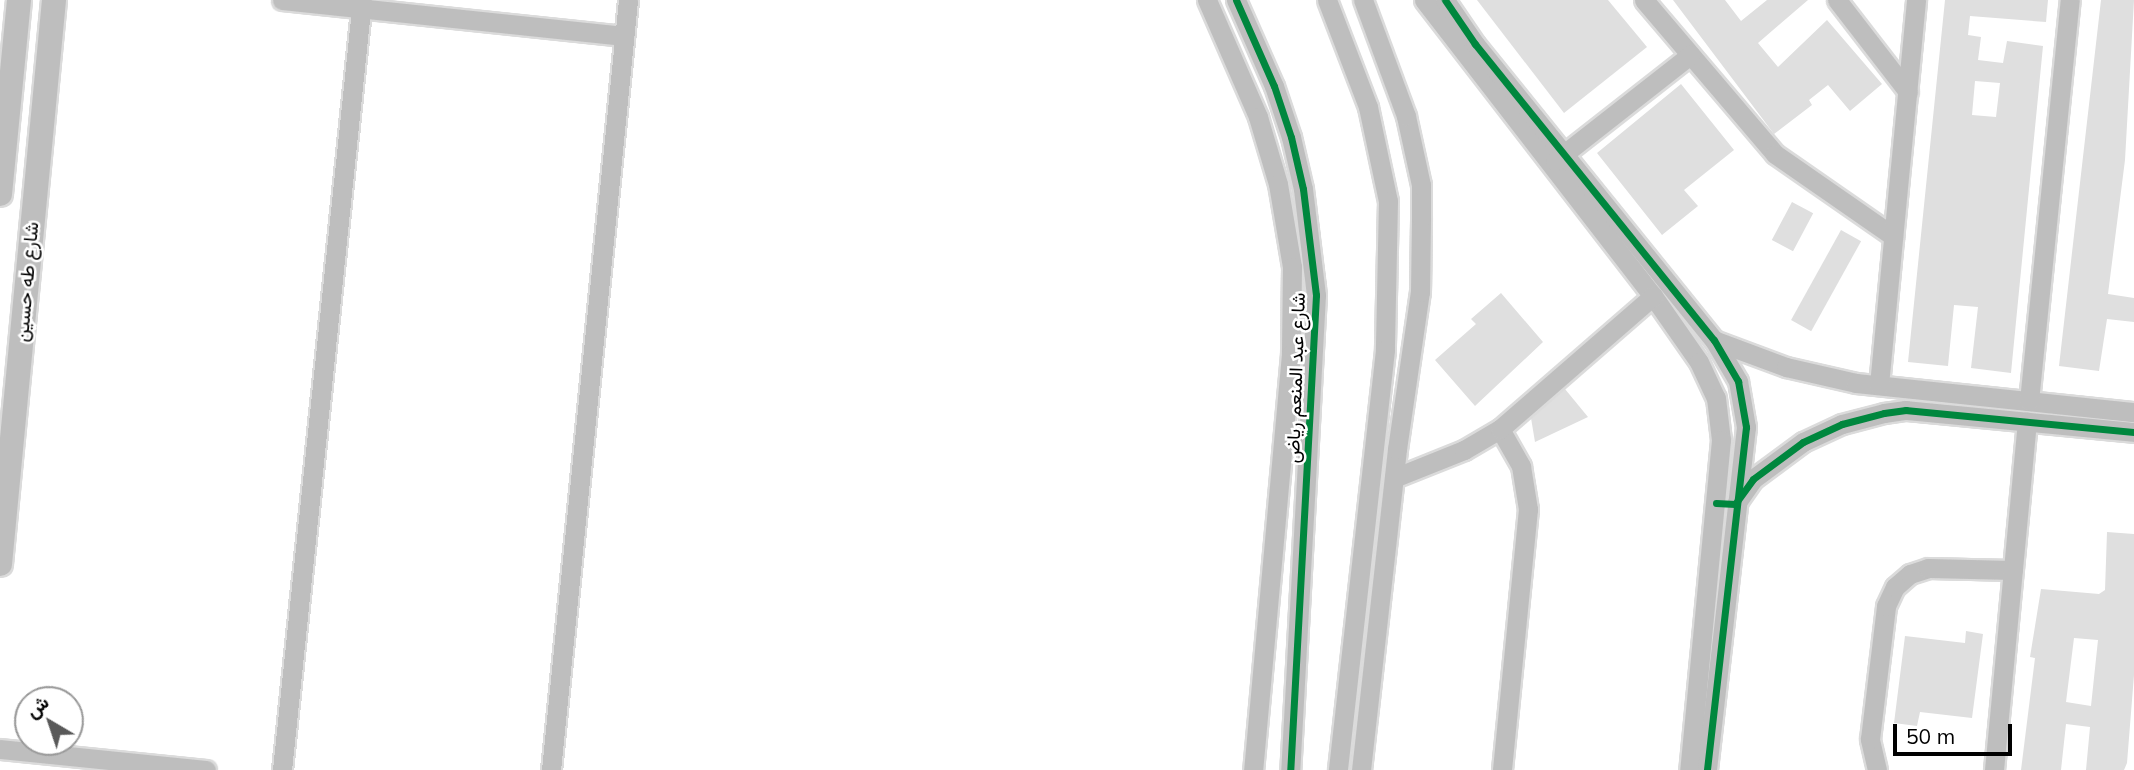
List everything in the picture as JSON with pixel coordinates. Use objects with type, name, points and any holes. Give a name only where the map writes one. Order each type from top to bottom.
[{"type":"main road","points":[[0,194],[19,0]]},
{"type":"main road","name":"شارع طه حسين","points":[[0,564],[54,0]]},
{"type":"street","points":[[282,0],[362,4],[624,36]]},
{"type":"street","points":[[551,770],[628,0]]},
{"type":"street","points":[[1207,0],[1258,117],[1278,184],[1292,267],[1291,354],[1253,770]]},
{"type":"street","name":"شارع عبد المنعم رياض","points":[[1236,0],[1275,86],[1291,137],[1303,189],[1316,295],[1290,770]]},
{"type":"street","points":[[1327,0],[1368,107],[1388,201],[1385,350],[1338,770]]},
{"type":"street","points":[[1361,770],[1394,478],[1420,292],[1421,185],[1395,78],[1363,0]]},
{"type":"street","points":[[1424,0],[1556,160],[1714,340],[1738,381],[1745,412],[1725,504],[1689,770]]},
{"type":"street","points":[[1445,0],[1699,362],[1716,398],[1725,504],[1707,770]]},
{"type":"street","points":[[1644,0],[1775,154],[1894,236]]},
{"type":"street","points":[[1838,0],[1908,92]]},
{"type":"street","points":[[1879,385],[1916,0]]},
{"type":"street","points":[[2029,401],[2070,0]]},
{"type":"street","points":[[282,770],[362,4]]},
{"type":"street","points":[[1556,160],[1690,55]]},
{"type":"street","points":[[1394,478],[1464,450],[1500,429],[1653,296]]},
{"type":"street","points":[[1714,340],[1786,367],[1879,385],[2134,412]]},
{"type":"street","points":[[1725,504],[1786,453],[1821,432],[1863,417],[1906,410],[2134,432]]},
{"type":"street","points":[[1994,770],[2027,422]]},
{"type":"street","points":[[1500,429],[1521,466],[1528,509],[1502,770]]},
{"type":"street","points":[[1877,770],[1870,739],[1886,606],[1895,587],[1910,574],[1928,568],[2013,570]]},
{"type":"street","points":[[0,749],[206,770]]},
{"type":"building","points":[[1477,0],[1608,0],[1647,47],[1564,113]]},
{"type":"building","points":[[1673,0],[1725,0],[1741,21],[1767,0],[1808,0],[1758,43],[1778,67],[1827,20],[1882,84],[1850,111],[1828,85],[1809,100],[1812,105],[1774,134]]},
{"type":"building","points":[[1945,0],[2048,0],[2046,22],[1970,16],[1968,35],[1981,37],[1978,60],[2003,63],[2007,41],[2043,46],[2011,373],[1971,368],[1978,307],[1954,305],[1948,366],[1908,362]],"holes":[[[1975,81],[2000,83],[1996,117],[1972,115]]]},
{"type":"building","points":[[2101,0],[2134,0],[2125,160],[2108,294],[2134,298],[2134,322],[2107,319],[2099,371],[2059,366]]},
{"type":"building","points":[[1681,84],[1734,150],[1684,190],[1698,206],[1662,235],[1597,153]]},
{"type":"building","points":[[1792,202],[1813,213],[1793,251],[1772,240]]},
{"type":"building","points":[[1841,230],[1861,241],[1811,331],[1791,320]]},
{"type":"building","points":[[1501,293],[1543,342],[1475,406],[1435,360],[1476,324],[1471,319]]},
{"type":"building","points":[[1565,389],[1588,417],[1535,442],[1531,418]]},
{"type":"building","points":[[2107,532],[2134,534],[2134,675],[2127,763],[2124,770],[2086,770],[2090,727],[2066,724],[2061,770],[2021,770],[2035,658],[2030,657],[2041,589],[2099,594],[2105,590]],"holes":[[[2074,638],[2098,640],[2091,706],[2066,702]]]},
{"type":"building","points":[[1966,631],[1983,634],[1972,718],[1920,712],[1917,726],[1894,723],[1905,636],[1965,643]]},
{"type":"cycle path","points":[[1236,0],[1274,86],[1291,137],[1303,189],[1316,295],[1290,770]]},
{"type":"cycle path","points":[[1445,0],[1475,44],[1714,340],[1738,381],[1746,427],[1707,770]]},
{"type":"cycle path","points":[[1716,503],[1735,504],[1753,479],[1803,442],[1842,424],[1884,413],[1906,410],[2134,432]]}]
